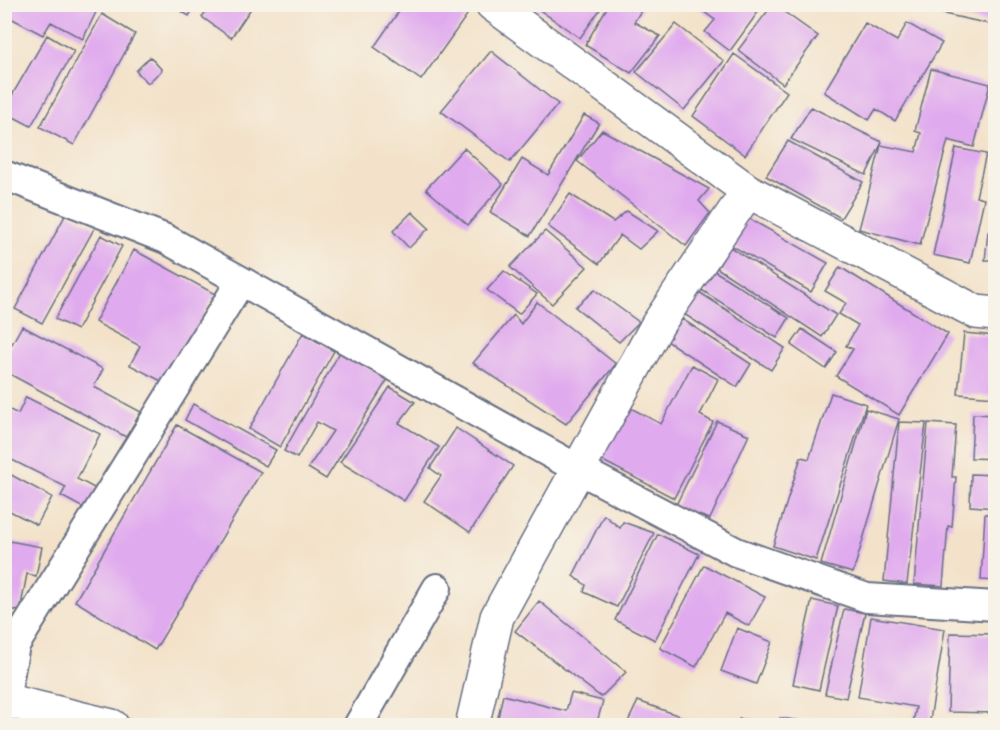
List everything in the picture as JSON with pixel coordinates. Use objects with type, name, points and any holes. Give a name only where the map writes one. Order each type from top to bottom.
[{"type":"street","points":[[492,4],[748,192],[976,312],[996,314]]},
{"type":"street","points":[[472,726],[497,617],[658,324],[748,192]]},
{"type":"street","points":[[5,700],[112,726]]},
{"type":"lane","points":[[4,175],[166,239],[579,469],[736,552],[867,598],[996,606]]},
{"type":"lane","points":[[5,700],[15,645],[241,281]]},
{"type":"lane","points":[[358,726],[437,588]]},
{"type":"building","points":[[5,4],[100,4],[83,39],[51,22],[43,35],[5,15]]},
{"type":"building","points":[[169,4],[196,4],[189,16]]},
{"type":"building","points":[[211,4],[254,4],[231,38],[202,17]]},
{"type":"building","points":[[404,4],[452,4],[467,15],[421,80],[374,47]]},
{"type":"building","points":[[531,4],[604,4],[580,38]]},
{"type":"building","points":[[609,4],[644,6],[634,22],[660,36],[631,73],[585,45]]},
{"type":"building","points":[[693,4],[764,4],[730,51],[705,32],[715,20]]},
{"type":"building","points":[[773,4],[818,36],[783,84],[738,50]]},
{"type":"building","points":[[898,4],[995,4],[990,24]]},
{"type":"building","points":[[102,14],[135,34],[74,145],[40,127]]},
{"type":"building","points":[[865,23],[897,41],[907,23],[942,43],[895,121],[876,109],[869,120],[824,92]]},
{"type":"building","points":[[676,24],[724,61],[684,110],[636,72]]},
{"type":"building","points":[[47,35],[74,51],[31,126],[4,112],[4,109]]},
{"type":"building","points":[[491,51],[558,104],[510,162],[441,111]]},
{"type":"building","points":[[734,54],[787,92],[745,155],[693,116]]},
{"type":"building","points":[[150,57],[162,70],[148,83],[136,71]]},
{"type":"building","points":[[931,69],[990,84],[974,147],[948,140],[920,245],[859,229],[881,145],[916,152],[921,133],[915,131]]},
{"type":"building","points":[[811,107],[882,142],[866,175],[791,139]]},
{"type":"building","points":[[584,115],[599,123],[530,236],[490,212],[522,159],[548,175]]},
{"type":"building","points":[[602,130],[709,189],[699,201],[710,213],[686,246],[577,161]]},
{"type":"building","points":[[788,141],[863,182],[841,218],[766,176]]},
{"type":"building","points":[[464,148],[503,184],[468,225],[426,189]]},
{"type":"building","points":[[956,148],[986,154],[976,197],[984,199],[970,263],[933,255]]},
{"type":"building","points":[[994,193],[996,193],[996,228],[991,227]]},
{"type":"building","points":[[570,194],[613,222],[627,211],[658,231],[639,249],[620,235],[599,264],[548,226]]},
{"type":"building","points":[[67,212],[95,227],[42,323],[15,309]]},
{"type":"building","points":[[412,212],[429,228],[409,248],[393,231]]},
{"type":"building","points":[[748,218],[828,263],[811,292],[731,245]]},
{"type":"building","points":[[545,231],[587,267],[552,304],[510,267]]},
{"type":"building","points":[[988,232],[996,233],[996,260],[985,260]]},
{"type":"building","points":[[101,235],[122,246],[77,330],[55,319]]},
{"type":"building","points":[[730,247],[836,315],[822,337],[717,268]]},
{"type":"building","points":[[134,250],[215,294],[167,384],[130,365],[140,346],[95,322]]},
{"type":"building","points":[[840,267],[948,334],[899,415],[836,376],[853,349],[846,346],[858,325],[839,314],[846,303],[825,291]]},
{"type":"building","points":[[713,270],[789,318],[777,338],[700,289]]},
{"type":"building","points":[[504,271],[537,294],[519,314],[487,290]]},
{"type":"building","points":[[595,290],[639,322],[619,342],[575,307]]},
{"type":"building","points":[[699,292],[785,348],[771,370],[684,314]]},
{"type":"building","points":[[537,302],[616,364],[566,424],[473,363],[514,315],[521,324]]},
{"type":"building","points":[[682,319],[751,364],[737,387],[667,341]]},
{"type":"building","points":[[22,326],[103,369],[94,387],[141,412],[126,437],[4,371],[4,358]]},
{"type":"building","points":[[802,329],[837,352],[826,369],[791,345]]},
{"type":"building","points":[[303,333],[334,351],[280,447],[249,429]]},
{"type":"building","points":[[964,333],[996,336],[996,397],[958,394]]},
{"type":"building","points":[[340,352],[388,379],[326,479],[308,468],[333,431],[317,422],[297,458],[284,451]]},
{"type":"building","points":[[692,365],[718,379],[700,415],[713,422],[674,498],[599,459],[627,406],[661,424]]},
{"type":"building","points":[[390,387],[415,402],[399,423],[439,447],[404,501],[340,462]]},
{"type":"building","points":[[831,393],[866,404],[816,560],[773,546],[801,457],[809,459]]},
{"type":"building","points":[[26,397],[100,434],[77,479],[98,490],[87,510],[61,496],[66,487],[4,456],[4,407],[18,414]]},
{"type":"building","points":[[193,404],[276,450],[266,466],[185,420]]},
{"type":"building","points":[[866,409],[899,419],[853,573],[821,564]]},
{"type":"building","points":[[973,414],[996,415],[996,459],[971,458]]},
{"type":"building","points":[[717,421],[749,435],[710,519],[675,507]]},
{"type":"building","points":[[899,422],[926,423],[907,584],[884,581]]},
{"type":"building","points":[[928,423],[956,425],[952,477],[956,477],[952,527],[948,526],[943,586],[914,584]]},
{"type":"building","points":[[177,425],[261,472],[155,650],[75,601]]},
{"type":"building","points":[[456,428],[513,466],[470,532],[424,501],[441,476],[430,468]]},
{"type":"building","points":[[4,471],[52,497],[37,525],[4,508]]},
{"type":"building","points":[[971,474],[996,475],[996,508],[970,506]]},
{"type":"building","points":[[985,514],[996,514],[996,581],[981,580]]},
{"type":"building","points":[[604,515],[620,528],[623,522],[654,533],[617,607],[584,592],[586,585],[573,576]]},
{"type":"building","points":[[658,534],[699,554],[655,640],[615,620]]},
{"type":"building","points":[[4,540],[42,547],[36,576],[27,574],[20,611],[4,608]]},
{"type":"building","points":[[704,565],[765,597],[749,626],[725,613],[696,667],[660,648]]},
{"type":"building","points":[[812,600],[838,606],[819,690],[793,684]]},
{"type":"building","points":[[539,601],[626,672],[601,697],[515,631]]},
{"type":"building","points":[[844,609],[865,613],[846,698],[825,694]]},
{"type":"building","points":[[871,617],[945,629],[929,726],[913,723],[916,707],[858,697]]},
{"type":"building","points":[[737,628],[772,642],[756,684],[721,671]]},
{"type":"building","points":[[950,633],[996,634],[996,713],[948,712]]},
{"type":"building","points":[[571,693],[603,701],[596,726],[496,726],[503,695],[566,711]]},
{"type":"building","points":[[638,701],[705,725],[705,726],[626,726]]},
{"type":"building","points":[[780,718],[824,724],[823,726],[779,726]]},
{"type":"building","points":[[739,719],[754,720],[753,726],[736,726]]}]
